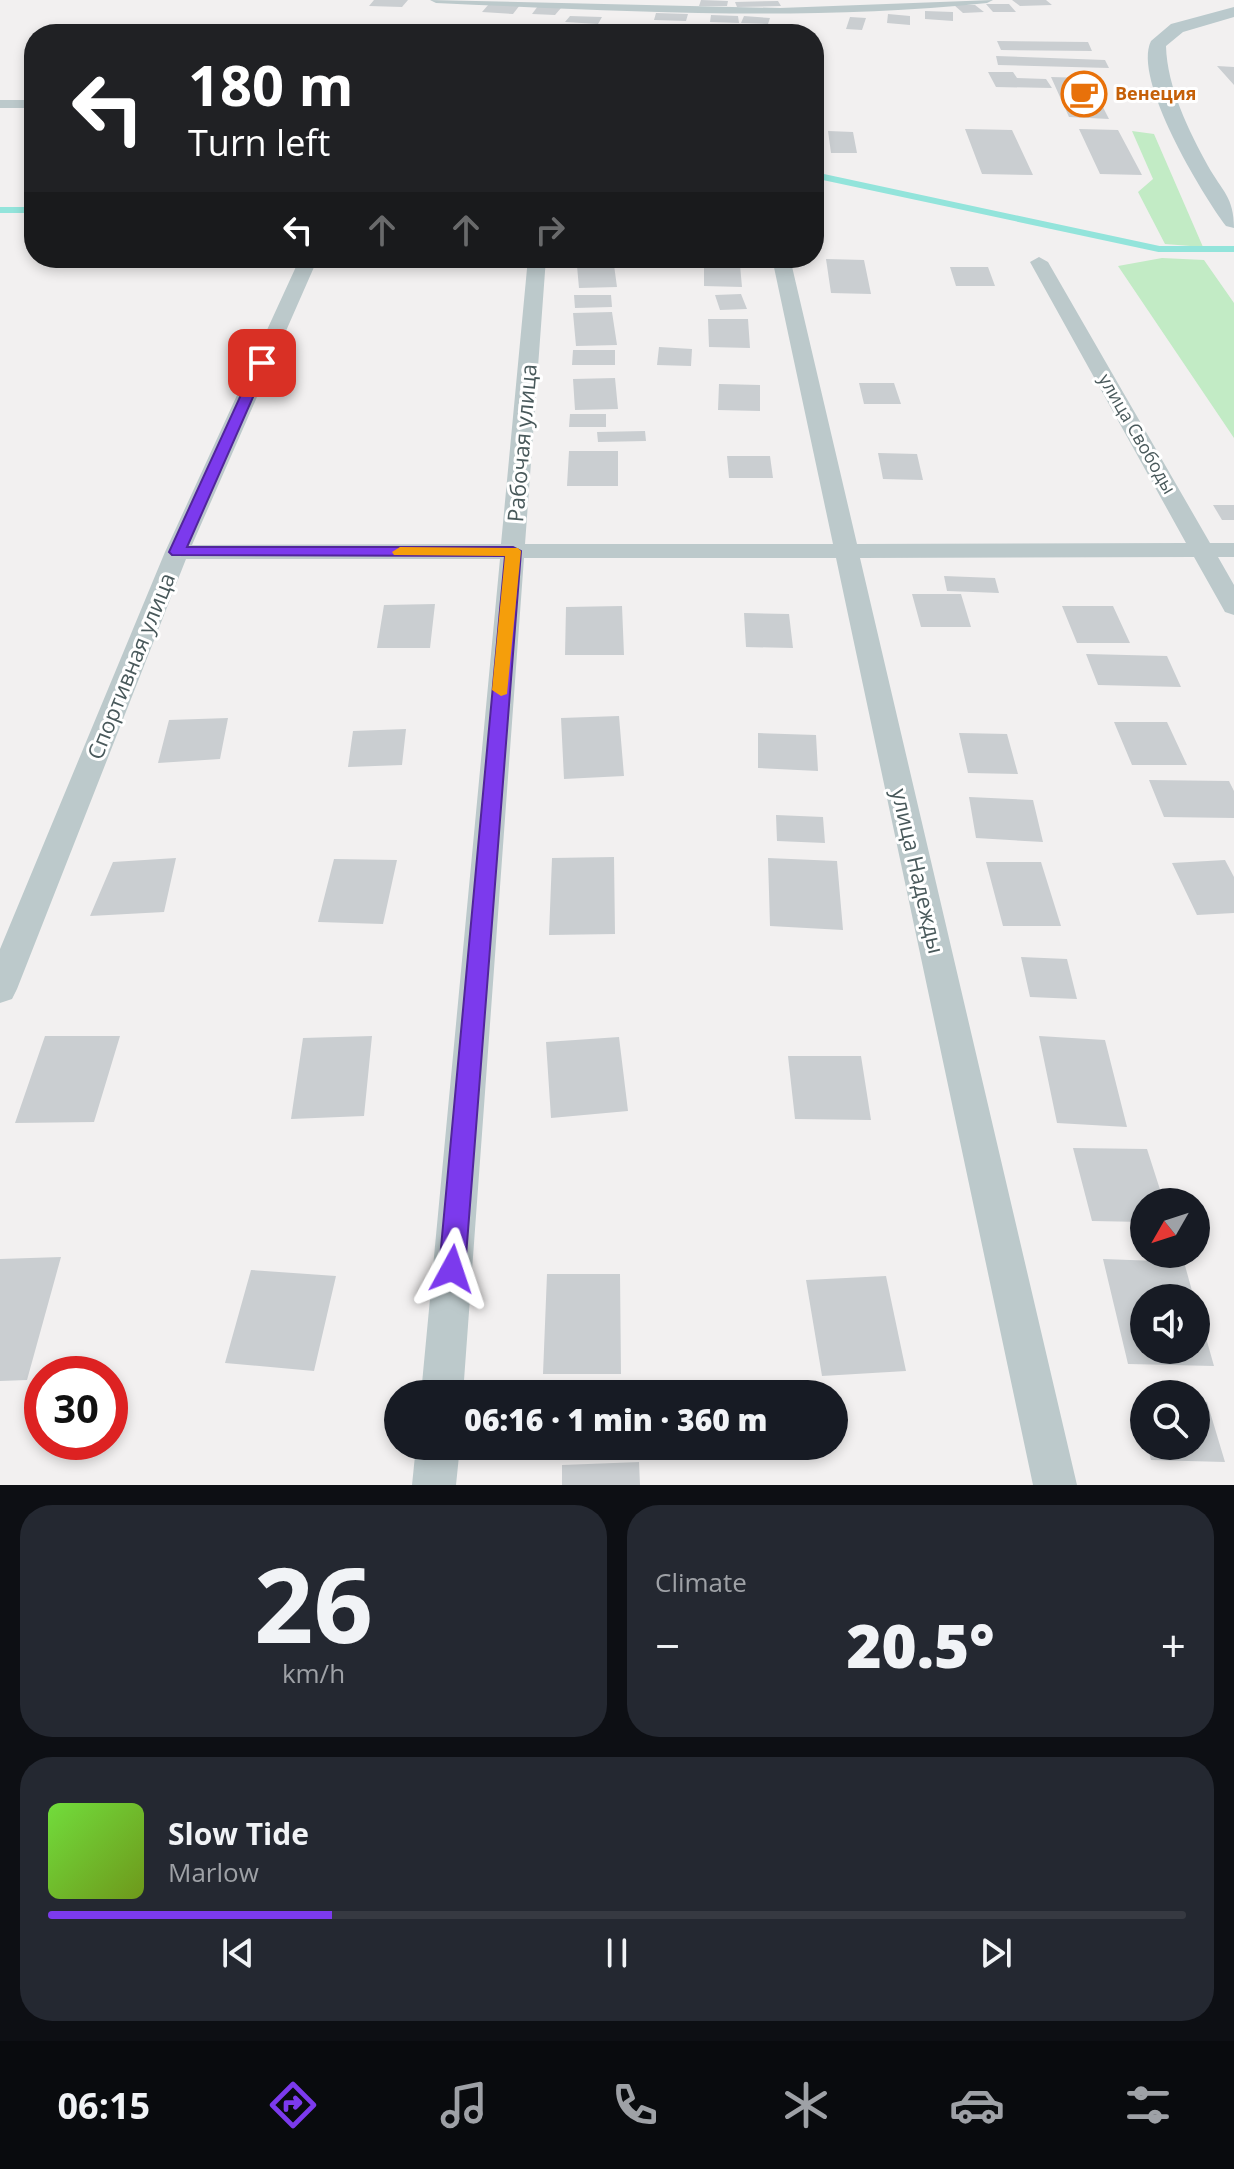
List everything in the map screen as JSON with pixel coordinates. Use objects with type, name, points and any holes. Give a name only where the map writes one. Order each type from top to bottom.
[{"type":"main road","points":[[1234,12],[1177,28],[1157,45],[1156,56],[1160,75],[1202,174],[1234,221]]},
{"type":"street","points":[[436,0],[659,11],[836,6],[912,9],[987,0]]},
{"type":"street","points":[[0,104],[24,104]]},
{"type":"street","name":"улица Свободы","points":[[1039,262],[1234,607]]},
{"type":"street","name":"Спортивная улица","points":[[0,989],[177,552],[305,268]]},
{"type":"street","name":"Рабочая улица","points":[[443,1380],[536,268]]},
{"type":"street","name":"улица Надежды","points":[[783,268],[1055,1485]]},
{"type":"street","points":[[177,552],[1234,550]]},
{"type":"street","points":[[434,1485],[437,1460]]},
{"type":"green space","points":[[1132,131],[1154,134],[1203,247],[1165,244],[1138,192],[1153,179]]},
{"type":"green space","points":[[1162,258],[1204,260],[1234,303],[1234,438],[1118,266]]},
{"type":"building","points":[[374,0],[408,0],[402,7],[369,6]]},
{"type":"building","points":[[701,0],[728,1],[727,6],[699,6]]},
{"type":"building","points":[[1012,0],[1046,0],[1052,5],[1020,6]]},
{"type":"building","points":[[778,1],[781,6],[737,7],[735,2]]},
{"type":"building","points":[[489,4],[520,5],[513,14],[482,12]]},
{"type":"building","points":[[986,4],[1009,4],[1016,12],[993,12]]},
{"type":"building","points":[[954,5],[975,5],[984,12],[963,13]]},
{"type":"building","points":[[538,6],[561,8],[555,15],[532,14]]},
{"type":"building","points":[[925,11],[953,12],[953,21],[925,19]]},
{"type":"building","points":[[656,13],[688,14],[686,21],[654,20]]},
{"type":"building","points":[[888,14],[910,16],[910,25],[887,23]]},
{"type":"building","points":[[711,15],[738,16],[739,23],[710,22]]},
{"type":"building","points":[[570,16],[602,17],[598,24],[565,22]]},
{"type":"building","points":[[744,16],[770,18],[768,24],[741,23]]},
{"type":"building","points":[[850,17],[866,18],[862,30],[846,29]]},
{"type":"building","points":[[997,41],[1088,42],[1092,51],[1001,50]]},
{"type":"building","points":[[996,56],[1105,60],[1109,68],[998,65]]},
{"type":"building","points":[[1217,66],[1234,67],[1234,85]]},
{"type":"building","points":[[988,72],[1013,72],[1017,78],[1046,79],[1052,88],[996,87]]},
{"type":"building","points":[[1051,77],[1088,78],[1109,119],[1069,117]]},
{"type":"building","points":[[965,129],[1012,130],[1033,175],[982,174]]},
{"type":"building","points":[[1079,129],[1118,130],[1142,175],[1100,174]]},
{"type":"building","points":[[828,131],[853,132],[857,153],[831,153]]},
{"type":"building","points":[[826,259],[864,260],[871,294],[831,293]]},
{"type":"building","points":[[950,267],[988,267],[995,286],[956,286]]},
{"type":"building","points":[[577,268],[614,268],[617,287],[579,288]]},
{"type":"building","points":[[704,268],[740,268],[742,287],[704,286]]},
{"type":"building","points":[[741,294],[747,309],[720,310],[715,295]]},
{"type":"building","points":[[574,295],[611,295],[612,307],[575,308]]},
{"type":"building","points":[[612,312],[617,345],[576,346],[573,313]]},
{"type":"building","points":[[708,319],[748,319],[750,348],[709,347]]},
{"type":"building","points":[[659,347],[692,349],[691,366],[657,365]]},
{"type":"building","points":[[573,350],[615,350],[615,365],[572,365]]},
{"type":"building","points":[[615,378],[618,409],[575,410],[573,379]]},
{"type":"building","points":[[859,383],[894,383],[901,404],[864,404]]},
{"type":"building","points":[[719,384],[760,385],[760,411],[718,410]]},
{"type":"building","points":[[570,414],[606,414],[606,427],[569,427]]},
{"type":"building","points":[[645,431],[646,441],[598,442],[597,432]]},
{"type":"building","points":[[569,451],[618,451],[618,486],[567,486]]},
{"type":"building","points":[[878,453],[917,454],[923,480],[883,479]]},
{"type":"building","points":[[727,456],[770,456],[773,478],[729,478]]},
{"type":"building","points":[[1213,505],[1234,505],[1234,520],[1222,520]]},
{"type":"building","points":[[944,576],[995,578],[999,593],[947,591]]},
{"type":"building","points":[[912,594],[961,594],[971,627],[921,627]]},
{"type":"building","points":[[435,604],[430,648],[377,648],[384,605]]},
{"type":"building","points":[[622,606],[624,655],[565,655],[566,607]]},
{"type":"building","points":[[1062,606],[1113,606],[1130,643],[1077,643]]},
{"type":"building","points":[[744,613],[789,614],[793,648],[746,647]]},
{"type":"building","points":[[1086,654],[1167,656],[1181,687],[1098,685]]},
{"type":"building","points":[[619,716],[624,776],[564,779],[561,718]]},
{"type":"building","points":[[228,718],[220,759],[158,763],[169,720]]},
{"type":"building","points":[[1114,722],[1167,722],[1187,765],[1132,765]]},
{"type":"building","points":[[406,729],[402,765],[348,767],[353,731]]},
{"type":"building","points":[[758,733],[816,735],[818,771],[758,768]]},
{"type":"building","points":[[959,733],[1007,734],[1018,774],[968,773]]},
{"type":"building","points":[[1149,780],[1229,781],[1234,791],[1234,818],[1164,817]]},
{"type":"building","points":[[969,797],[1033,800],[1043,842],[976,838]]},
{"type":"building","points":[[776,815],[823,817],[825,843],[777,841]]},
{"type":"building","points":[[614,857],[615,934],[549,935],[552,858]]},
{"type":"building","points":[[176,858],[164,912],[90,916],[113,862]]},
{"type":"building","points":[[768,858],[837,861],[843,930],[770,926]]},
{"type":"building","points":[[334,859],[397,860],[383,924],[318,922]]},
{"type":"building","points":[[1225,860],[1234,877],[1234,913],[1197,915],[1172,863]]},
{"type":"building","points":[[986,862],[1041,862],[1061,926],[1003,926]]},
{"type":"building","points":[[1021,957],[1067,959],[1077,999],[1030,997]]},
{"type":"building","points":[[45,1036],[120,1036],[94,1122],[15,1123]]},
{"type":"building","points":[[372,1036],[364,1116],[291,1119],[303,1038]]},
{"type":"building","points":[[1039,1036],[1105,1040],[1127,1127],[1057,1123]]},
{"type":"building","points":[[619,1037],[628,1111],[551,1118],[546,1042]]},
{"type":"building","points":[[788,1056],[861,1056],[871,1120],[795,1119]]},
{"type":"building","points":[[1073,1148],[1147,1149],[1160,1188],[1130,1188],[1130,1222],[1092,1221]]},
{"type":"building","points":[[61,1257],[34,1356],[24,1356],[24,1380],[0,1381],[0,1259]]},
{"type":"building","points":[[1103,1259],[1130,1260],[1130,1268],[1186,1268],[1190,1284],[1130,1284],[1130,1364],[1210,1364],[1210,1352],[1214,1366],[1128,1364]]},
{"type":"building","points":[[251,1270],[336,1276],[314,1371],[225,1363]]},
{"type":"building","points":[[547,1274],[620,1274],[621,1374],[543,1374]]},
{"type":"building","points":[[886,1276],[906,1371],[822,1376],[806,1280]]},
{"type":"building","points":[[1210,1412],[1225,1462],[1151,1460],[1210,1460]]},
{"type":"building","points":[[639,1462],[640,1485],[562,1485],[562,1465]]},
{"type":"waterway","points":[[824,177],[1159,249],[1234,249]]},
{"type":"waterway","points":[[0,210],[24,210]]},
{"type":"slow traffic","points":[[400,552],[513,551],[501,690]]},
{"type":"place","name":"Венеция","points":[[1084,94]]},
{"type":"route","points":[[262,363],[177,552],[513,551],[452,1269]]}]
